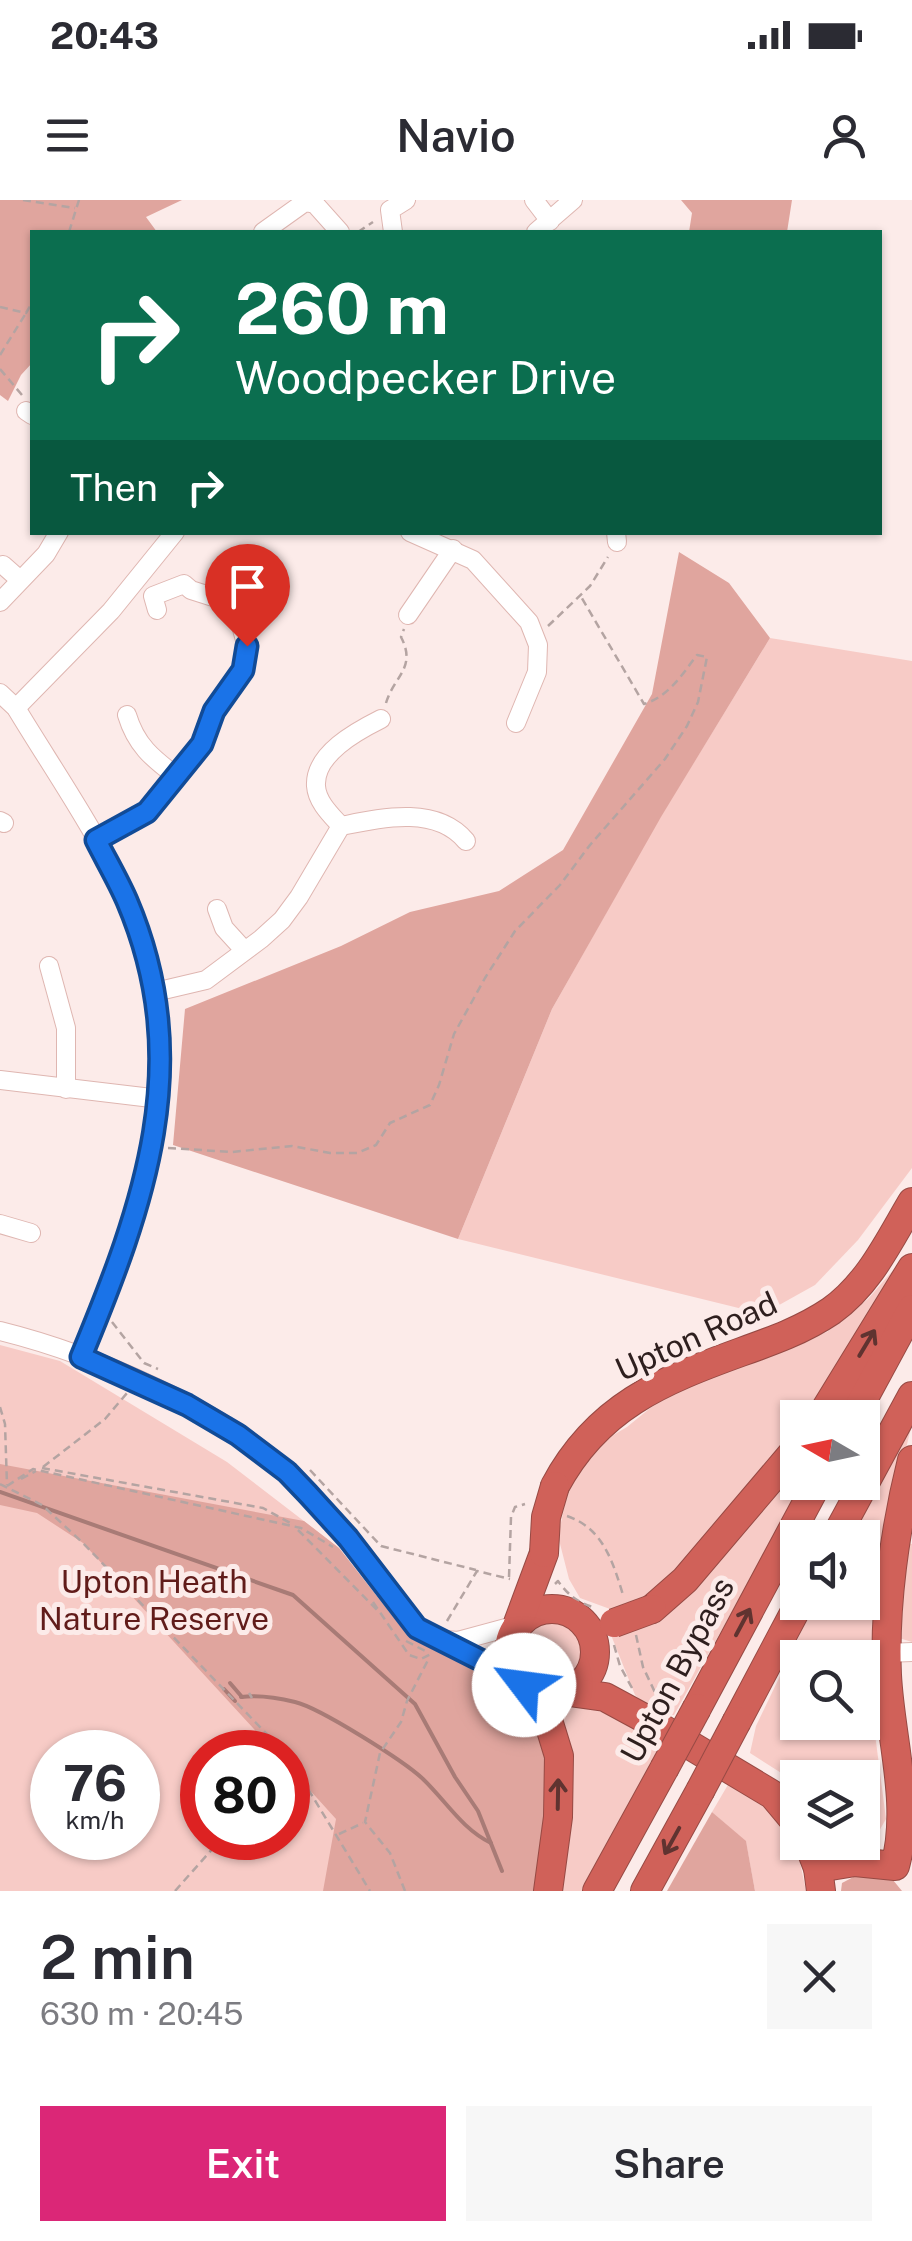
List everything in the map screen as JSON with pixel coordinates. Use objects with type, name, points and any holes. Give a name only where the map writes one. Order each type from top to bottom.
[{"type":"highway","name":"Upton Road","points":[[518,1624],[544,1554],[546,1516],[558,1500],[580,1447],[598,1426],[623,1406],[668,1381],[791,1334],[832,1310],[864,1278],[912,1202]]},
{"type":"highway","points":[[831,1400],[912,1268]]},
{"type":"highway","points":[[863,1400],[912,1309]]},
{"type":"highway","points":[[845,1520],[912,1396]]},
{"type":"highway","points":[[816,1867],[855,1862],[895,1866],[901,1854],[906,1798],[888,1691],[899,1652],[894,1563],[912,1460]]},
{"type":"highway","points":[[548,1891],[558,1817],[559,1756],[529,1686],[508,1658],[508,1646],[518,1624],[541,1609],[607,1620],[685,1580],[780,1468]]},
{"type":"highway","name":"Upton Bypass","points":[[597,1891],[808,1500]]},
{"type":"highway","name":"Upton Road","points":[[544,1554],[553,1586],[607,1620],[618,1685],[647,1711]]},
{"type":"highway","points":[[569,1692],[590,1674],[607,1620]]},
{"type":"highway","points":[[645,1891],[791,1620]]},
{"type":"highway","points":[[529,1686],[605,1697],[647,1711],[780,1803]]},
{"type":"street","points":[[534,200],[543,227],[573,200]]},
{"type":"street","points":[[266,230],[305,202],[315,204],[338,230]]},
{"type":"street","points":[[393,204],[393,230]]},
{"type":"street","points":[[3,600],[46,554],[57,535]]},
{"type":"street","points":[[16,708],[111,610],[173,535]]},
{"type":"street","points":[[418,535],[473,560],[529,622],[538,645],[537,672],[516,723]]},
{"type":"street","points":[[408,616],[453,549]]},
{"type":"street","points":[[3,564],[20,580]]},
{"type":"street","points":[[96,840],[147,812],[202,744],[214,711],[243,670],[247,646],[235,604],[191,590],[184,584],[153,596],[157,610]]},
{"type":"street","points":[[0,693],[16,708],[96,840],[127,900],[155,992],[160,1099],[147,1176],[81,1357]]},
{"type":"street","points":[[127,715],[141,746],[176,776]]},
{"type":"street","points":[[341,826],[322,806],[316,784],[320,767],[357,731],[381,719]]},
{"type":"street","points":[[155,992],[206,980],[282,920],[341,826],[398,815],[444,824],[458,830],[466,841]]},
{"type":"street","points":[[218,909],[224,928],[244,950]]},
{"type":"street","points":[[49,966],[66,1028],[66,1089]]},
{"type":"street","points":[[0,1080],[160,1099]]},
{"type":"street","points":[[0,1224],[32,1233]]},
{"type":"street","points":[[0,1332],[81,1357],[137,1380],[238,1435],[287,1472],[348,1538],[417,1628],[445,1633],[458,1641],[518,1624]]},
{"type":"street","points":[[445,1633],[529,1686]]},
{"type":"path","points":[[23,200],[75,208]]},
{"type":"path","points":[[70,230],[78,200]]},
{"type":"path","points":[[0,306],[26,313]]},
{"type":"path","points":[[0,356],[30,306]]},
{"type":"path","points":[[0,369],[27,401],[30,413]]},
{"type":"path","points":[[534,634],[590,586],[616,537]]},
{"type":"path","points":[[152,1147],[232,1152],[292,1146],[358,1153],[376,1145],[390,1123],[430,1105],[454,1034],[515,930],[560,885],[590,844],[665,758],[698,702],[707,657],[697,655],[660,699],[644,704],[580,595]]},
{"type":"path","points":[[381,719],[389,692],[407,665],[407,648],[401,637],[408,616]]},
{"type":"path","points":[[8,1486],[42,1468],[105,1419],[137,1380]]},
{"type":"path","points":[[0,1407],[5,1424],[8,1486]]},
{"type":"path","points":[[8,1486],[33,1468],[301,1528],[336,1549]]},
{"type":"path","points":[[42,1468],[263,1508],[289,1521],[410,1646],[431,1656]]},
{"type":"path","points":[[0,1484],[42,1504],[263,1730]]},
{"type":"path","points":[[558,1500],[604,1546],[607,1620]]},
{"type":"path","points":[[445,1633],[477,1570],[509,1578],[511,1517],[515,1507],[526,1505]]},
{"type":"path","points":[[558,1581],[581,1604],[601,1609],[620,1666],[647,1711]]},
{"type":"path","points":[[361,1584],[409,1655],[421,1659],[431,1656]]},
{"type":"path","points":[[365,1822],[380,1754],[401,1722],[407,1701],[431,1656]]},
{"type":"path","points":[[310,1792],[370,1891]]},
{"type":"path","points":[[336,1835],[365,1822]]},
{"type":"path","points":[[365,1822],[390,1854],[405,1891]]},
{"type":"path","points":[[175,1891],[202,1860]]},
{"type":"green space","points":[[0,200],[182,200],[146,217],[156,230],[30,230],[30,365],[8,401],[0,395]]},
{"type":"green space","points":[[681,200],[792,200],[787,230],[689,230],[692,213]]},
{"type":"green space","points":[[679,552],[729,583],[770,638],[661,817],[552,1009],[458,1239],[173,1145],[185,1009],[341,946],[410,912],[499,891],[563,850],[652,694]]},
{"type":"green space","points":[[770,638],[912,661],[912,1168],[858,1240],[815,1285],[763,1314],[458,1239],[552,1009],[655,826]]},
{"type":"green space","points":[[894,1269],[817,1400],[780,1400],[780,1452],[659,1591],[610,1609],[580,1598],[569,1579],[558,1536],[571,1477],[593,1447],[627,1427],[676,1387],[827,1332],[868,1299]]},
{"type":"green space","name":"Upton Heath Nature Reserve","points":[[0,1345],[60,1361],[227,1462],[339,1548],[401,1627],[494,1683],[525,1713],[539,1891],[0,1891]]},
{"type":"green space","points":[[911,1428],[898,1481],[880,1644],[880,1640],[797,1640],[807,1620],[880,1620],[880,1520],[860,1520],[871,1500],[880,1500],[880,1483]]},
{"type":"green space","points":[[0,1464],[304,1521],[339,1548],[401,1627],[494,1683],[543,1735],[552,1767],[539,1891],[323,1891],[336,1819],[310,1790],[310,1730],[255,1730],[83,1543],[37,1513],[0,1505]]},
{"type":"green space","points":[[780,1482],[780,1500],[794,1500],[674,1715],[656,1716],[635,1695],[611,1635]]},
{"type":"green space","points":[[906,1543],[912,1544],[912,1642],[899,1638]]},
{"type":"green space","points":[[553,1619],[576,1628],[585,1651],[576,1674],[553,1683],[530,1674],[521,1651],[530,1628]]},
{"type":"green space","points":[[780,1676],[780,1740],[876,1740],[878,1760],[780,1760],[780,1772],[750,1753],[756,1726]]},
{"type":"green space","points":[[598,1703],[664,1741],[588,1891],[555,1891],[556,1710]]},
{"type":"green space","points":[[880,1773],[886,1819],[880,1829]]},
{"type":"green space","points":[[729,1783],[770,1808],[780,1823],[780,1860],[800,1860],[806,1891],[755,1891],[746,1842],[712,1812]]},
{"type":"green space","points":[[712,1812],[746,1841],[755,1891],[667,1891]]},
{"type":"green space","points":[[861,1873],[888,1874],[902,1891],[841,1891],[842,1883]]},
{"type":"waterway","points":[[0,1492],[293,1595],[415,1704],[478,1811],[502,1871]]},
{"type":"waterway","points":[[230,1683],[242,1697]]},
{"type":"waterway","points":[[224,1689],[235,1701]]},
{"type":"waterway","points":[[241,1697],[295,1702],[341,1724],[413,1771],[463,1822],[491,1843]]},
{"type":"route","points":[[247,646],[243,670],[214,711],[202,744],[147,812],[96,840],[127,900],[155,992],[160,1099],[147,1176],[81,1357],[137,1380],[238,1435],[287,1472],[308,1494],[348,1538],[417,1628],[446,1640],[524,1685]]}]
